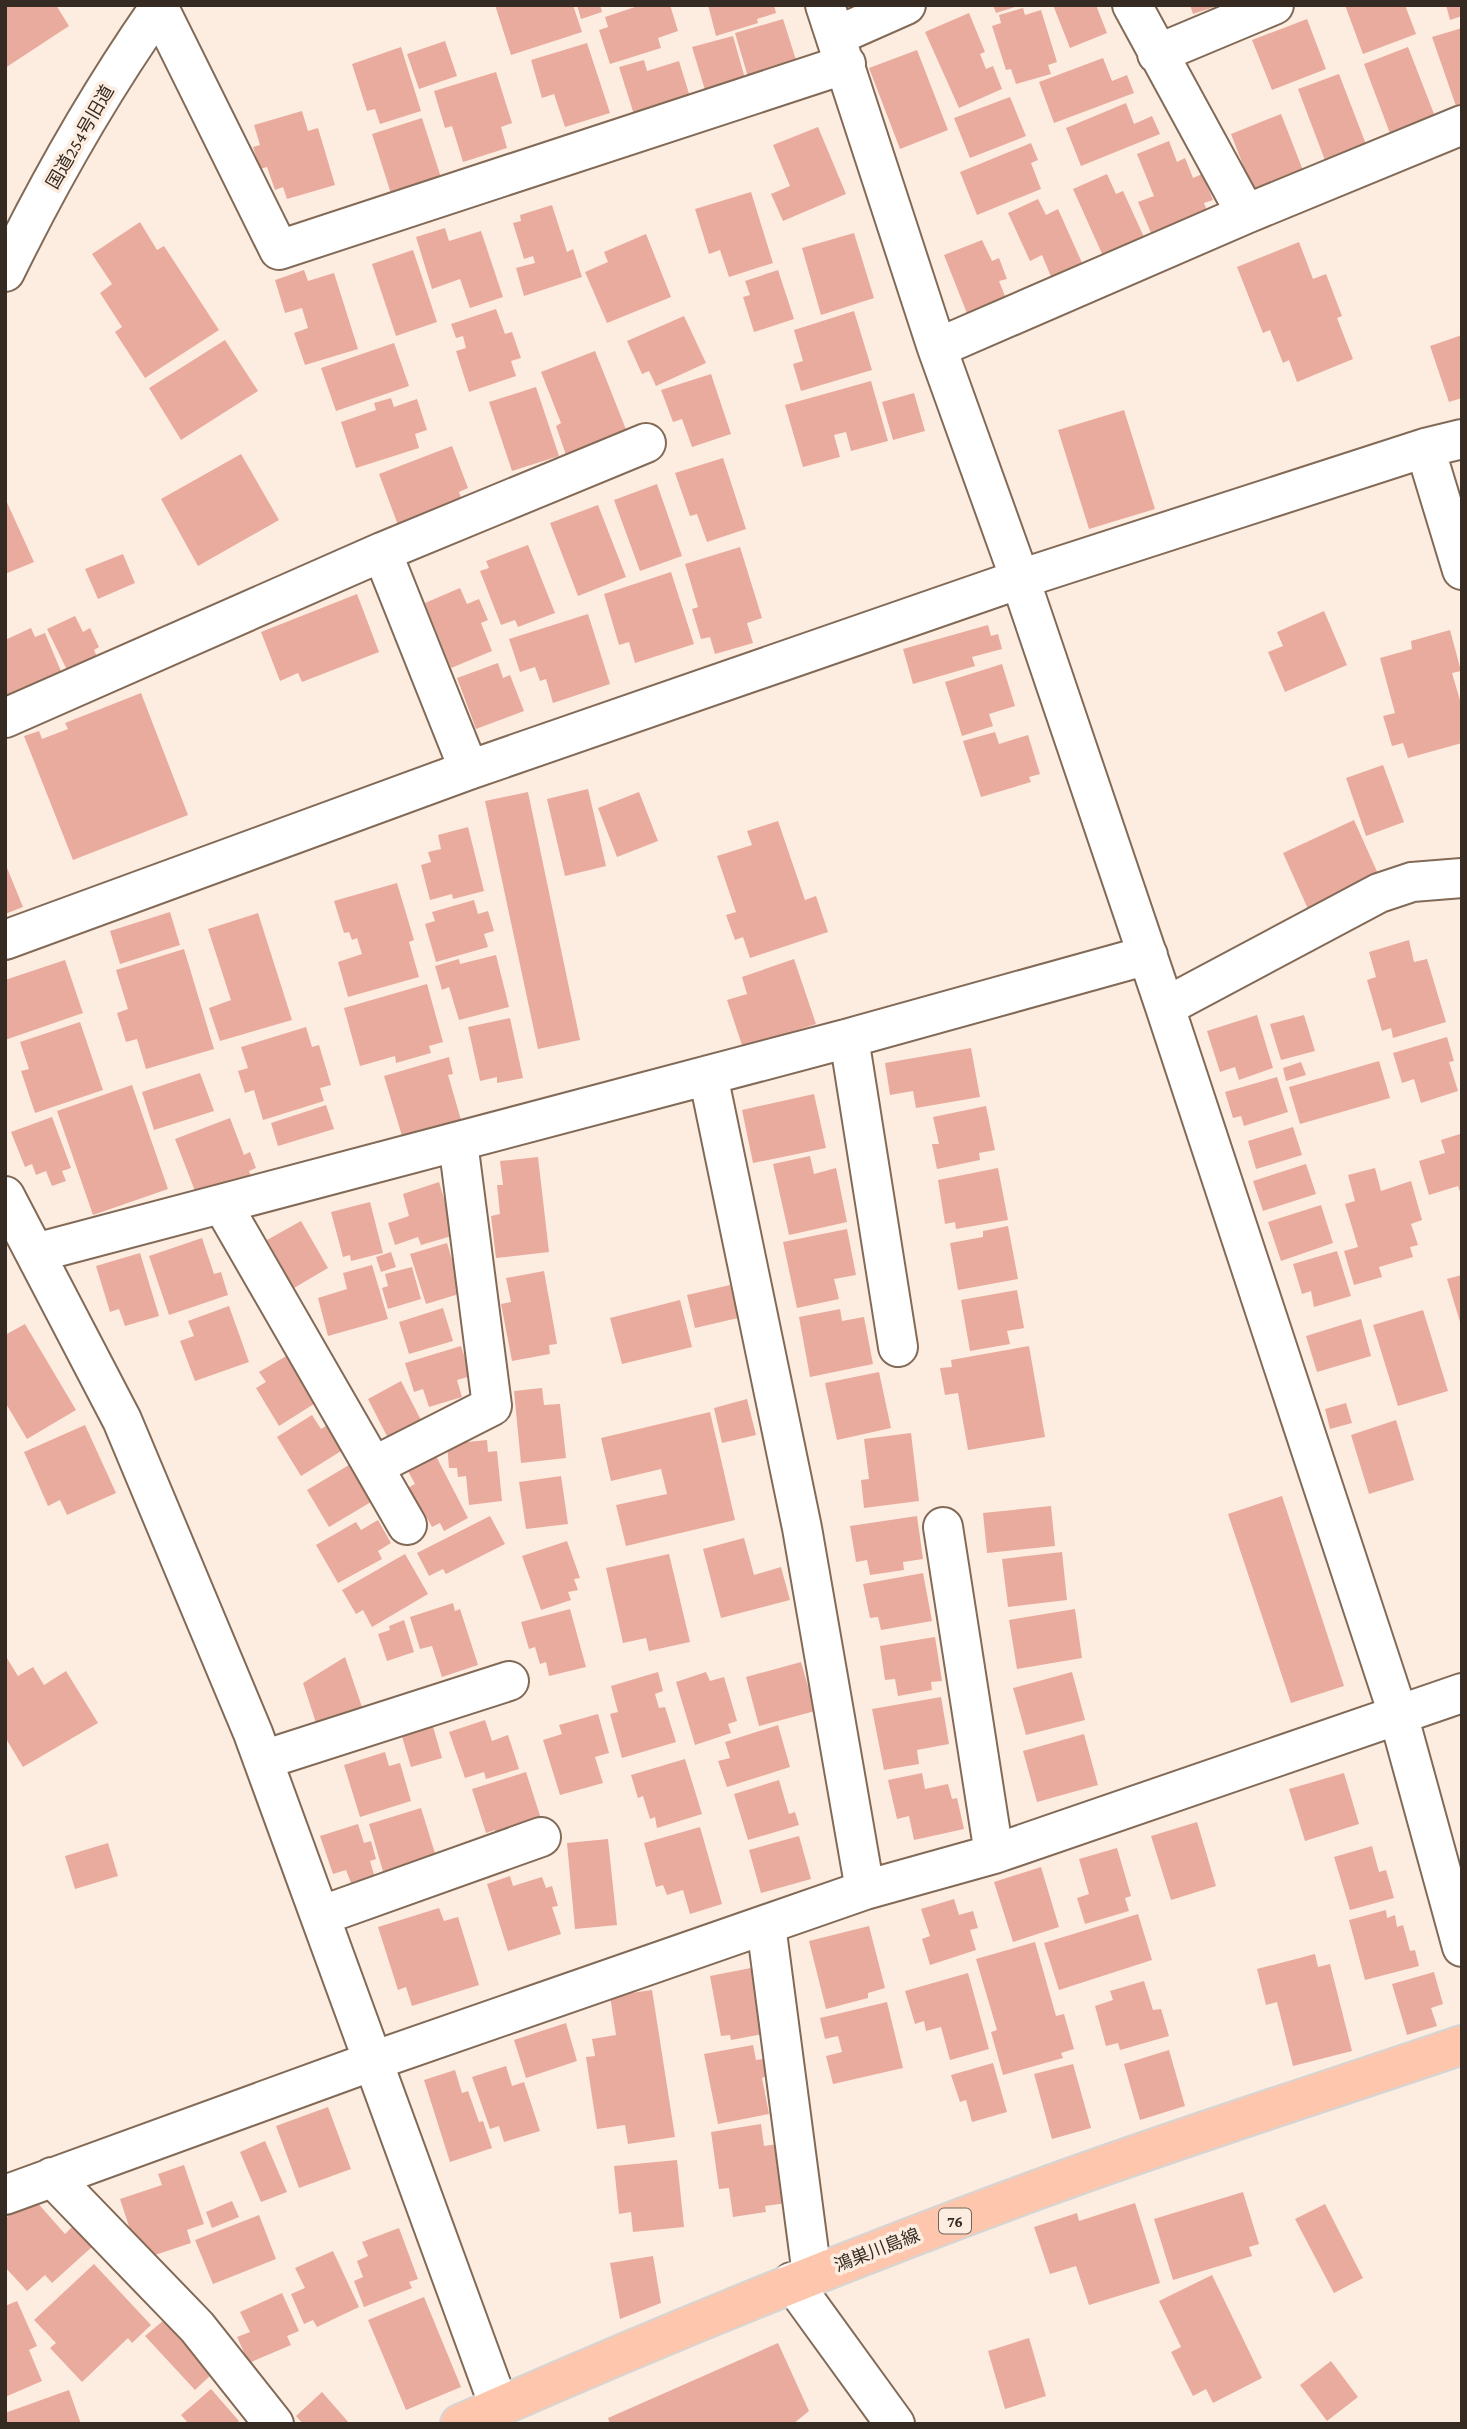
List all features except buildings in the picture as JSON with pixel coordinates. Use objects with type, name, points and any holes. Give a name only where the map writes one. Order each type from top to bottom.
[{"type":"main road","name":"鴻巣川島線","points":[[460,2424],[631,2348],[802,2278],[1041,2188],[1462,2045]]},
{"type":"street","points":[[160,7],[279,250],[836,35],[906,5]]},
{"type":"street","points":[[1132,5],[1246,214]]},
{"type":"street","points":[[1157,54],[1273,5]]},
{"type":"street","name":"国道254号旧道","points":[[5,272],[101,98],[160,7]]},
{"type":"street","points":[[836,35],[937,348],[1020,579],[1165,1007],[1398,1714],[1462,1947]]},
{"type":"street","points":[[937,348],[1246,214],[1462,125]]},
{"type":"street","points":[[5,940],[469,770],[1020,579],[1425,448],[1462,439]]},
{"type":"street","points":[[5,718],[382,552],[646,443]]},
{"type":"street","points":[[1425,448],[1462,570]]},
{"type":"street","points":[[382,552],[469,770]]},
{"type":"street","points":[[1165,1007],[1379,893],[1412,882],[1462,878]]},
{"type":"street","points":[[35,1253],[849,1038],[1147,955]]},
{"type":"street","points":[[849,1038],[898,1347]]},
{"type":"street","points":[[708,1075],[802,1528],[865,1890]]},
{"type":"street","points":[[374,1466],[492,1406],[458,1142]]},
{"type":"street","points":[[5,1196],[122,1420],[263,1760],[499,2406]]},
{"type":"street","points":[[222,1204],[407,1525]]},
{"type":"street","points":[[943,1527],[994,1854]]},
{"type":"street","points":[[263,1760],[509,1681]]},
{"type":"street","points":[[5,2194],[373,2061],[865,1890],[994,1854],[1462,1693]]},
{"type":"street","points":[[320,1916],[541,1837]]},
{"type":"street","points":[[766,1925],[802,2278],[895,2424]]},
{"type":"street","points":[[52,2177],[197,2327],[274,2424]]}]
